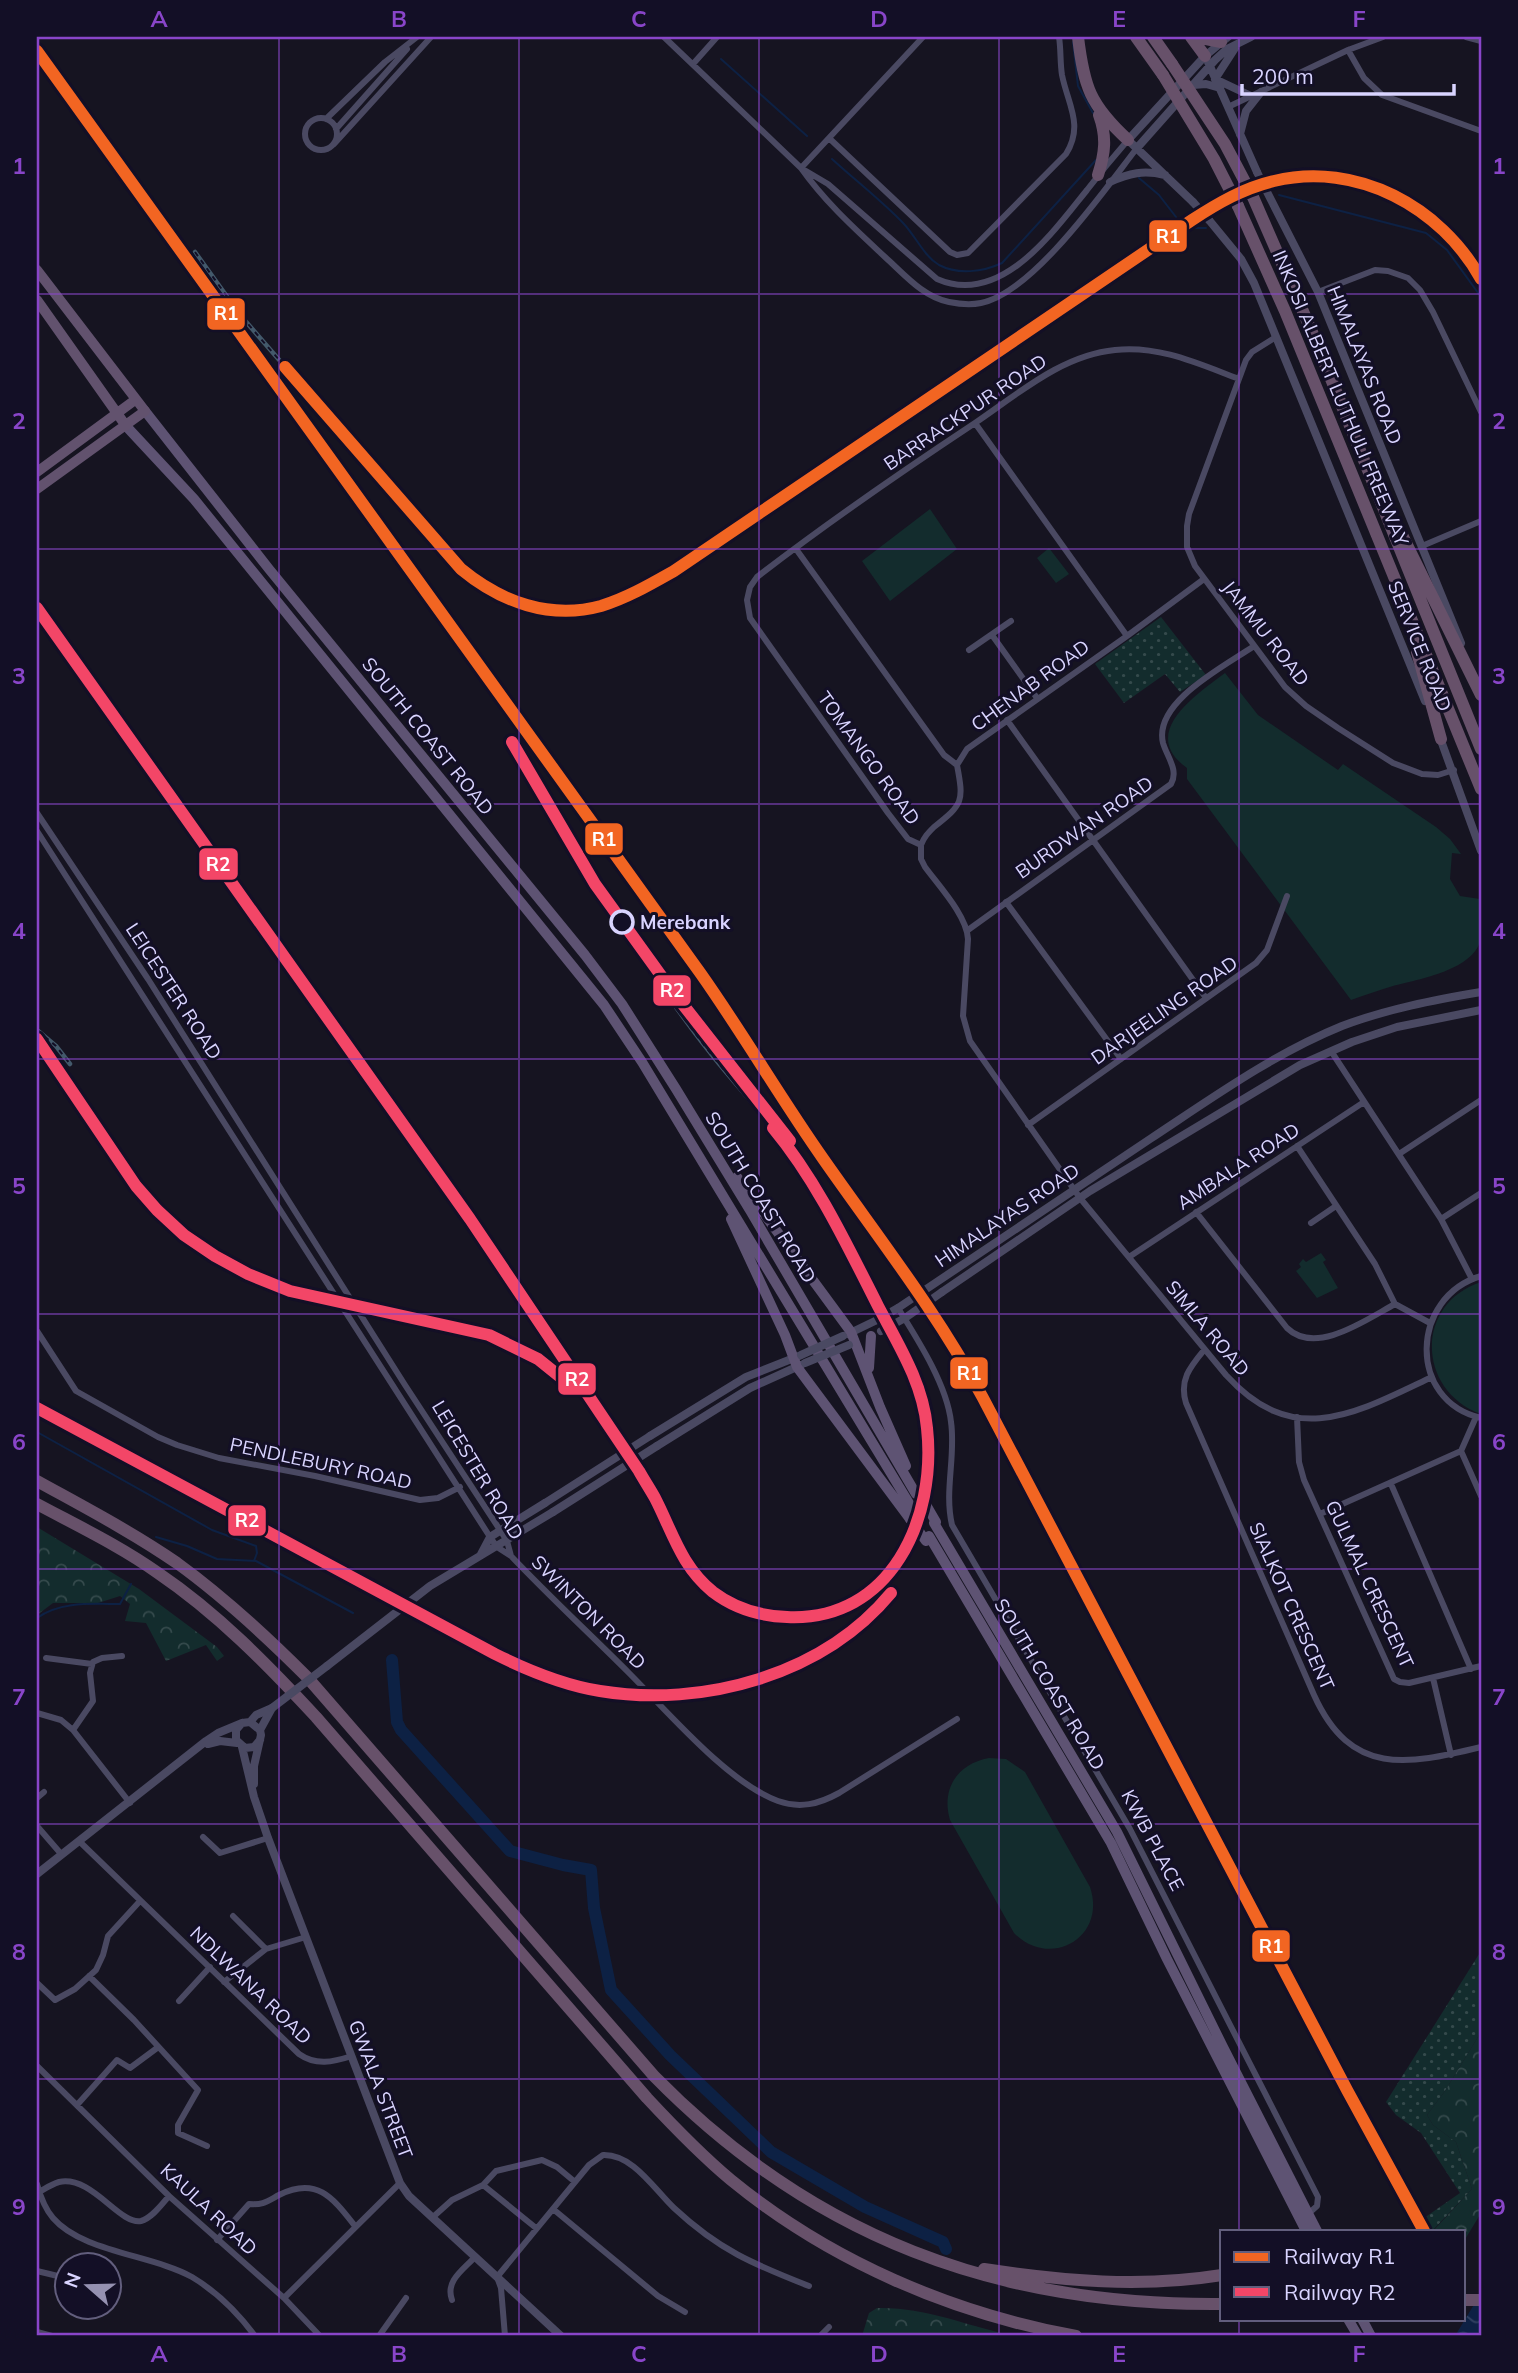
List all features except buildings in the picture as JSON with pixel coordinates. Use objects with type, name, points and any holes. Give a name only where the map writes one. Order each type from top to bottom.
[{"type":"highway","points":[[1078,37],[1084,80],[1096,106],[1106,139],[1098,175]]},
{"type":"highway","name":"INKOSI ALBERT LUTHULI FREEWAY","points":[[1136,37],[1163,75],[1208,149],[1238,206],[1285,310],[1481,789]]},
{"type":"highway","name":"INKOSI ALBERT LUTHULI FREEWAY","points":[[1153,37],[1225,144],[1252,197],[1312,332],[1481,749]]},
{"type":"highway","points":[[1194,37],[1225,39]]},
{"type":"highway","points":[[1194,37],[1207,61]]},
{"type":"highway","points":[[1096,106],[1133,144]]},
{"type":"highway","name":"SOUTH COAST ROAD","points":[[37,270],[145,411]]},
{"type":"highway","name":"SOUTH COAST ROAD","points":[[37,300],[126,426]]},
{"type":"highway","points":[[37,472],[135,400]]},
{"type":"highway","points":[[37,489],[145,411]]},
{"type":"highway","points":[[1363,460],[1481,693]]},
{"type":"highway","points":[[1403,598],[1441,739]]},
{"type":"highway","points":[[37,1481],[146,1543],[177,1564],[273,1643],[307,1678],[654,2076],[732,2147],[805,2197],[885,2239],[945,2264],[1030,2288],[1087,2297],[1145,2303],[1220,2304]]},
{"type":"highway","points":[[37,1504],[157,1572],[205,1608],[262,1661],[316,1717],[647,2098],[685,2138],[732,2180],[793,2224],[882,2275],[958,2306],[999,2319],[1076,2336]]},
{"type":"highway","points":[[945,2264],[1037,2277],[1116,2283],[1160,2282],[1220,2275]]},
{"type":"main road","name":"SOUTH COAST ROAD","points":[[145,411],[281,584],[622,1004],[718,1158],[917,1492],[949,1570],[1111,1843],[1305,2230]]},
{"type":"main road","name":"SOUTH COAST ROAD","points":[[126,426],[175,478],[604,1005],[664,1098],[912,1516]]},
{"type":"main road","points":[[175,478],[188,468]]},
{"type":"main road","points":[[268,591],[281,584]]},
{"type":"main road","points":[[325,661],[337,652]]},
{"type":"main road","points":[[362,707],[374,697]]},
{"type":"main road","points":[[384,735],[396,724]]},
{"type":"main road","points":[[442,807],[455,797]]},
{"type":"main road","points":[[552,944],[566,933]]},
{"type":"main road","points":[[664,1098],[676,1089]]},
{"type":"main road","points":[[718,1158],[733,1171],[850,1339],[917,1492]]},
{"type":"main road","points":[[712,1178],[799,1361],[912,1516],[933,1531]]},
{"type":"main road","points":[[869,1378],[869,1348],[876,1333]]},
{"type":"main road","name":"SOUTH COAST ROAD","points":[[933,1531],[1117,1832],[1175,1952],[1317,2230]]},
{"type":"main road","points":[[1349,2320],[1357,2336]]},
{"type":"main road","points":[[1363,2320],[1371,2336]]},
{"type":"street","points":[[326,119],[385,62],[417,37]]},
{"type":"street","points":[[336,129],[417,37]]},
{"type":"street","points":[[334,144],[337,139],[336,129],[326,119],[319,118],[309,123],[305,138],[310,147],[320,151],[334,144],[431,37]]},
{"type":"street","points":[[664,37],[801,168],[819,194],[916,285],[933,297],[966,304],[982,303],[1003,295],[1034,271],[1072,231],[1110,182],[1133,144],[1225,39]]},
{"type":"street","points":[[693,64],[717,37]]},
{"type":"street","points":[[801,168],[923,37]]},
{"type":"street","points":[[830,139],[950,252],[957,255],[968,253],[1066,154],[1072,144],[1075,134],[1074,121],[1062,74],[1059,37]]},
{"type":"street","points":[[801,168],[828,184],[937,279],[959,286],[988,282],[1022,261],[1051,235],[1098,175],[1193,85],[1207,61],[1251,37]]},
{"type":"street","points":[[1228,107],[1348,50],[1382,37]]},
{"type":"street","points":[[1466,37],[1481,41]]},
{"type":"street","points":[[1239,43],[1215,79],[1251,96]]},
{"type":"street","points":[[1348,50],[1364,78],[1382,95],[1481,131]]},
{"type":"street","name":"HIMALAYAS ROAD","points":[[1207,61],[1266,190],[1318,292],[1481,693]]},
{"type":"street","points":[[1193,85],[1206,84],[1220,88]]},
{"type":"street","points":[[1240,134],[1246,111],[1261,92]]},
{"type":"street","name":"SERVICE ROAD","points":[[1133,144],[1193,202],[1241,259],[1276,337],[1454,770],[1481,851]]},
{"type":"street","points":[[1110,182],[1125,175],[1146,172],[1168,176]]},
{"type":"street","points":[[1318,292],[1375,270],[1408,278],[1420,290],[1433,312],[1481,412]]},
{"type":"street","name":"JAMMU ROAD","points":[[1276,337],[1252,352],[1246,360],[1187,526],[1190,556],[1203,579],[1284,687],[1306,706],[1338,729],[1409,770],[1438,775],[1454,770]]},
{"type":"street","name":"BARRACKPUR ROAD","points":[[747,600],[754,581],[796,549],[917,461],[1049,373],[1079,358],[1117,350],[1155,351],[1174,355],[1239,379]]},
{"type":"street","points":[[975,423],[1127,636]]},
{"type":"street","points":[[1423,546],[1481,521]]},
{"type":"street","points":[[796,549],[944,755],[957,765],[960,803],[955,811],[928,833],[921,845]]},
{"type":"street","name":"CHENAB ROAD","points":[[957,765],[967,750],[1203,579]]},
{"type":"street","name":"TOMANGO ROAD","points":[[747,600],[750,618],[776,657],[908,839],[921,845],[921,859],[925,867],[968,930]]},
{"type":"street","points":[[969,650],[1012,621]]},
{"type":"street","points":[[992,635],[1037,698]]},
{"type":"street","name":"BURDWAN ROAD","points":[[968,930],[1171,784],[1175,773],[1162,738],[1168,714],[1184,695],[1254,646]]},
{"type":"street","points":[[1007,720],[1206,998]]},
{"type":"street","name":"LEICESTER ROAD","points":[[37,813],[247,1134],[500,1531],[511,1556]]},
{"type":"street","name":"LEICESTER ROAD","points":[[37,831],[490,1537],[497,1547],[511,1556]]},
{"type":"street","name":"DARJEELING ROAD","points":[[1028,1125],[1250,969],[1265,954],[1287,896]]},
{"type":"street","points":[[1006,902],[1121,1059]]},
{"type":"street","points":[[968,930],[963,1016],[966,1032],[1073,1189]]},
{"type":"street","name":"HIMALAYAS ROAD","points":[[850,1339],[1245,1076],[1291,1050],[1344,1026],[1379,1014],[1481,990]]},
{"type":"street","name":"HIMALAYAS ROAD","points":[[37,1874],[215,1734],[246,1723],[272,1708],[414,1599],[481,1554],[497,1547],[750,1388],[799,1361],[850,1339],[876,1333],[905,1318],[1080,1198],[1280,1076],[1331,1051],[1397,1027],[1481,1010]]},
{"type":"street","points":[[1331,1051],[1441,1219],[1472,1279]]},
{"type":"street","points":[[1399,1153],[1481,1100]]},
{"type":"street","name":"AMBALA ROAD","points":[[1129,1257],[1364,1102]]},
{"type":"street","points":[[236,1140],[247,1134]]},
{"type":"street","points":[[1297,1146],[1375,1265],[1395,1304],[1430,1323]]},
{"type":"street","name":"SIMLA ROAD","points":[[1073,1189],[1204,1350],[1246,1396],[1266,1408],[1297,1418],[1319,1419],[1345,1414],[1432,1377]]},
{"type":"street","points":[[1441,1219],[1481,1193]]},
{"type":"street","points":[[1311,1223],[1336,1206]]},
{"type":"street","points":[[1196,1212],[1287,1328],[1301,1338],[1314,1340],[1327,1337],[1395,1304]]},
{"type":"street","points":[[1320,1514],[1461,1451],[1478,1418],[1449,1401],[1432,1377],[1426,1356],[1430,1323],[1448,1295],[1481,1276]]},
{"type":"street","name":"KWB PLACE","points":[[898,1308],[941,1387],[952,1422],[949,1508],[952,1525],[1130,1829],[1318,2197],[1317,2206],[1308,2214]]},
{"type":"street","name":"PENDLEBURY ROAD","points":[[37,1331],[76,1391],[177,1445],[219,1458],[420,1500],[439,1498],[468,1482]]},
{"type":"street","name":"SIALKOT CRESCENT","points":[[1204,1350],[1185,1378],[1183,1393],[1186,1403],[1330,1726],[1344,1739],[1374,1757],[1402,1762],[1451,1755],[1481,1747]]},
{"type":"street","name":"HIMALAYAS ROAD","points":[[490,1537],[746,1377],[799,1361]]},
{"type":"street","points":[[400,1397],[409,1391]]},
{"type":"street","name":"GULMAL CRESCENT","points":[[1297,1418],[1299,1462],[1304,1480],[1394,1679],[1404,1683],[1481,1666]]},
{"type":"street","points":[[1461,1451],[1481,1496]]},
{"type":"street","points":[[1391,1484],[1471,1669]]},
{"type":"street","points":[[481,1554],[490,1537]]},
{"type":"street","name":"SWINTON ROAD","points":[[511,1556],[663,1708],[746,1785],[779,1801],[799,1805],[821,1801],[839,1793],[957,1719]]},
{"type":"street","points":[[73,1730],[93,1701],[92,1664],[96,1659],[122,1656]]},
{"type":"street","points":[[46,1658],[92,1664]]},
{"type":"street","points":[[1433,1678],[1451,1755]]},
{"type":"street","points":[[196,1751],[216,1741],[254,1747],[260,1740],[260,1730],[272,1708]]},
{"type":"street","points":[[37,1713],[61,1720],[73,1730],[130,1802]]},
{"type":"street","points":[[240,1745],[236,1730],[246,1723],[260,1730]]},
{"type":"street","name":"GWALA STREET","points":[[254,1797],[254,1766],[260,1740]]},
{"type":"street","name":"GWALA STREET","points":[[240,1745],[268,1838],[400,2183],[409,2196],[561,2336]]},
{"type":"street","points":[[37,1798],[44,1792]]},
{"type":"street","points":[[37,1826],[62,1855]]},
{"type":"street","points":[[203,1837],[220,1853],[268,1838]]},
{"type":"street","name":"NDLWANA ROAD","points":[[79,1841],[304,2058],[327,2062],[352,2056]]},
{"type":"street","points":[[37,1983],[55,2000],[75,1989],[100,1964],[107,1936],[140,1901]]},
{"type":"street","points":[[233,1916],[266,1948]]},
{"type":"street","points":[[225,1982],[266,1948],[306,1937]]},
{"type":"street","points":[[179,2001],[210,1968]]},
{"type":"street","points":[[89,1976],[134,2020],[198,2090],[178,2125],[178,2133],[207,2146]]},
{"type":"street","points":[[77,2105],[117,2060],[130,2068],[157,2048]]},
{"type":"street","name":"KAULA ROAD","points":[[37,2066],[169,2196],[284,2298],[320,2336]]},
{"type":"street","points":[[505,2336],[501,2288],[497,2277],[589,2165],[603,2155],[621,2157],[672,2206],[718,2244],[755,2264],[809,2286]]},
{"type":"street","points":[[433,2217],[452,2200],[483,2185],[496,2171],[542,2160],[557,2167],[575,2182]]},
{"type":"street","points":[[169,2196],[153,2213],[138,2221],[129,2218],[93,2191],[78,2185],[60,2182],[38,2188],[52,2217],[71,2232],[85,2241],[134,2255],[190,2276],[238,2313],[255,2336]]},
{"type":"street","points":[[284,2298],[400,2183]]},
{"type":"street","points":[[483,2185],[536,2228]]},
{"type":"street","points":[[217,2240],[249,2204],[261,2205],[301,2187],[326,2192],[355,2226]]},
{"type":"street","points":[[553,2209],[658,2296],[685,2312]]},
{"type":"street","points":[[452,2300],[449,2289],[451,2283],[475,2257]]},
{"type":"street","points":[[379,2336],[406,2298]]},
{"type":"street","points":[[820,2336],[829,2327]]},
{"type":"street","points":[[37,2332],[52,2336]]},
{"type":"green space","points":[[930,509],[957,549],[890,601],[862,561]]},
{"type":"green space","points":[[1049,548],[1069,574],[1056,583],[1037,558]]},
{"type":"green space","points":[[1161,617],[1206,675],[1180,692],[1165,674],[1124,703],[1095,664]]},
{"type":"green space","points":[[1225,673],[1258,715],[1338,770],[1343,764],[1450,839],[1461,854],[1452,853],[1450,879],[1460,896],[1480,899],[1481,938],[1477,949],[1468,958],[1431,976],[1351,1000],[1187,779],[1187,768],[1173,755],[1168,741],[1170,728],[1177,716],[1187,703]]},
{"type":"green space","points":[[1321,1253],[1326,1260],[1323,1262],[1338,1288],[1317,1298],[1296,1271],[1301,1267],[1299,1264],[1303,1259],[1306,1262]]},
{"type":"green space","points":[[1481,1282],[1481,1414],[1460,1403],[1445,1387],[1435,1368],[1432,1348],[1435,1327],[1444,1309],[1459,1293]]},
{"type":"green space","points":[[37,1527],[139,1589],[217,1647],[224,1656],[217,1661],[206,1645],[166,1661],[146,1623],[125,1621],[130,1604],[120,1596],[98,1603],[53,1603],[37,1615]]},
{"type":"green space","points":[[989,1758],[1006,1759],[1025,1772],[1090,1887],[1093,1905],[1091,1920],[1083,1933],[1072,1943],[1059,1948],[1044,1948],[1029,1944],[1014,1933],[950,1820],[948,1798],[954,1780],[968,1766]]},
{"type":"green space","points":[[1481,1951],[1481,2032],[1427,2115],[1433,2125],[1456,2142],[1472,2189],[1433,2230],[1424,2218],[1460,2193],[1421,2133],[1396,2115],[1386,2102]]},
{"type":"green space","points":[[1481,2032],[1481,2213],[1466,2238],[1466,2230],[1434,2230],[1472,2189],[1456,2142],[1433,2125],[1427,2115]]},
{"type":"green space","points":[[877,2308],[929,2314],[1014,2336],[862,2336],[869,2313]]},
{"type":"water","points":[[1481,2293],[1481,2329],[1476,2336],[1455,2336]]},
{"type":"waterway","points":[[1073,42],[1078,86],[1093,113]]},
{"type":"waterway","points":[[721,59],[807,136]]},
{"type":"waterway","points":[[832,159],[896,216],[934,261],[946,268],[962,271],[987,269],[1002,263],[1096,160]]},
{"type":"waterway","points":[[1139,178],[1159,195],[1176,217]]},
{"type":"waterway","points":[[1279,195],[1426,233],[1447,250],[1481,297]]},
{"type":"waterway","points":[[1188,228],[1206,228]]},
{"type":"waterway","points":[[37,1432],[212,1530],[256,1546],[254,1561]]},
{"type":"waterway","points":[[156,1537],[217,1559],[256,1561],[353,1613]]},
{"type":"waterway","points":[[37,1618],[66,1606],[120,1604],[131,1584]]},
{"type":"waterway","points":[[392,1660],[397,1722],[401,1730],[510,1851],[591,1870],[594,1908],[611,1990],[670,2055],[771,2152],[865,2207],[943,2242],[946,2249]]},
{"type":"railway","points":[[195,252],[241,316],[461,569],[476,581],[509,599],[563,611],[582,610],[611,603],[674,571],[1192,220],[1221,202],[1252,188],[1274,181],[1305,177],[1336,178],[1365,184],[1420,211],[1443,230],[1464,253],[1481,279]]},
{"type":"railway","points":[[37,608],[470,1219],[639,1471],[695,1574],[716,1594],[750,1610],[787,1617],[825,1613],[857,1600],[884,1578],[904,1550],[919,1518],[927,1482],[929,1446],[921,1396],[905,1357],[870,1288],[800,1164],[697,1036],[622,932]]},
{"type":"railway","points":[[37,1030],[56,1046],[70,1064]]},
{"type":"railway","points":[[37,1039],[138,1187],[169,1221],[205,1250],[227,1264],[270,1284],[316,1297],[459,1326],[503,1341],[545,1364],[581,1396]]},
{"type":"rail line","name":"R1","points":[[37,51],[701,974],[808,1137],[947,1336],[983,1398],[1423,2230]]},
{"type":"rail line","name":"R1","points":[[285,367],[461,569],[476,581],[509,599],[545,609],[582,610],[620,599],[674,571],[1192,220],[1221,202],[1252,188],[1274,181],[1305,177],[1336,178],[1365,184],[1420,211],[1443,230],[1464,253],[1481,279]]},
{"type":"rail line","name":"R2","points":[[37,608],[470,1219],[639,1471],[693,1571],[713,1592],[730,1603],[758,1613],[787,1617],[823,1614],[854,1602],[880,1583],[900,1558],[915,1529],[924,1496],[928,1462],[925,1411],[908,1364],[830,1214],[804,1170],[773,1128]]},
{"type":"rail line","name":"R2","points":[[512,742],[595,884],[670,988],[790,1141]]},
{"type":"rail line","name":"R2","points":[[37,1039],[136,1186],[184,1235],[215,1256],[248,1274],[290,1291],[489,1335],[538,1359],[574,1388]]},
{"type":"rail line","name":"R2","points":[[37,1408],[495,1654],[546,1677],[586,1688],[639,1695],[679,1694],[719,1689],[759,1679],[796,1665],[831,1645],[863,1621],[891,1593]]},
{"type":"place","name":"Merebank","points":[[622,922]]}]
